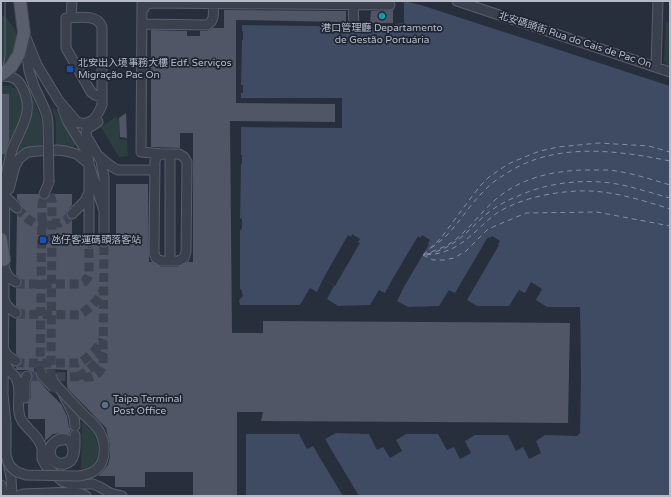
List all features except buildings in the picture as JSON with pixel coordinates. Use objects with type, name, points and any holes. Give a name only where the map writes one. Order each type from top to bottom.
[{"type":"main road","points":[[1,75],[11,67],[19,54],[24,32],[21,4]]},
{"type":"main road","points":[[1,239],[4,264]]},
{"type":"street","points":[[72,1],[72,18]]},
{"type":"street","points":[[142,1],[141,152],[179,154],[182,155],[187,162],[186,252],[184,258],[178,261],[161,261],[154,256],[155,161],[157,156],[166,154]]},
{"type":"street","name":"北安碼頭街 Rua do Cais de Pac On","points":[[457,1],[670,72]]},
{"type":"street","points":[[656,67],[658,1]]},
{"type":"street","points":[[142,24],[206,25],[213,20],[213,2]]},
{"type":"street","points":[[142,12],[146,5],[151,3],[238,2],[354,3],[390,5]]},
{"type":"street","points":[[354,3],[354,26]]},
{"type":"street","points":[[24,32],[37,65],[59,101],[75,121],[82,124],[95,119],[102,101],[101,24],[96,18],[66,18],[66,48],[91,92],[102,101],[105,109],[105,114],[100,120],[87,129],[86,134],[97,152],[109,165],[118,170]]},
{"type":"street","points":[[24,32],[29,71],[47,116],[48,123],[49,182],[47,194]]},
{"type":"street","points":[[1,75],[16,78],[21,84],[27,98],[28,106],[25,123],[13,147],[5,183],[6,197],[17,208]]},
{"type":"street","points":[[59,101],[68,122],[88,156],[89,242]]},
{"type":"street","points":[[86,151],[89,140]]},
{"type":"street","points":[[12,496],[11,478],[6,455],[6,423],[4,403],[4,210],[6,197],[15,166],[19,159],[29,152],[57,150],[78,155],[89,164],[104,211]]},
{"type":"street","points":[[97,152],[104,177],[104,242]]},
{"type":"street","points":[[166,154],[170,261]]},
{"type":"street","points":[[104,184],[109,174],[113,171],[154,170]]},
{"type":"street","points":[[72,214],[85,201],[89,189]]},
{"type":"street","points":[[4,264],[6,274],[10,279],[16,282]]},
{"type":"street","points":[[4,297],[6,304],[16,314]]},
{"type":"street","points":[[4,346],[5,352],[9,358],[16,361]]},
{"type":"street","points":[[4,359],[10,372],[16,376],[18,381],[19,415],[22,422],[39,440],[42,450],[42,459],[46,466],[62,481],[70,484],[93,484],[114,495],[122,496]]},
{"type":"street","points":[[40,370],[42,376],[49,384],[54,389],[62,392],[72,410],[75,421],[70,435]]},
{"type":"street","points":[[8,462],[17,472],[26,475],[79,476],[95,471],[100,466],[104,457],[104,443],[102,437],[93,423],[62,392],[53,381],[51,375]]},
{"type":"street","points":[[27,376],[25,381],[25,415],[26,424],[30,431]]},
{"type":"street","points":[[1,485],[4,496]]},
{"type":"street","points":[[18,496],[23,494],[74,492],[86,496]]},
{"type":"shaded area","points":[[1,15],[8,20],[15,29],[18,42],[12,59],[1,68]]},
{"type":"shaded area","points":[[666,21],[670,23],[670,68],[664,61]]},
{"type":"shaded area","points":[[1,86],[10,86],[16,89],[23,100],[23,106],[21,121],[3,160],[3,244],[1,252]]},
{"type":"shaded area","points":[[31,95],[42,122],[42,145],[31,147],[16,153],[16,150],[28,127],[33,110]]},
{"type":"shaded area","points":[[52,108],[54,108],[76,143],[73,148],[56,146],[56,121]]},
{"type":"shaded area","points":[[117,116],[119,120],[119,139],[127,140],[128,156],[119,157],[101,127]]},
{"type":"shaded area","points":[[82,421],[95,436],[98,445],[98,455],[94,463],[89,467],[81,469]]},
{"type":"water","points":[[404,1],[421,5],[670,86],[670,496],[246,496],[246,434],[299,434],[307,449],[313,446],[320,458],[332,451],[325,439],[336,433],[369,434],[377,450],[383,447],[390,458],[402,451],[396,440],[406,434],[438,434],[447,450],[454,447],[460,459],[471,453],[465,441],[475,435],[508,435],[516,451],[523,447],[529,459],[541,453],[536,441],[545,435],[577,436],[580,433],[580,307],[547,307],[536,300],[542,289],[531,282],[525,293],[519,290],[509,306],[477,306],[467,300],[474,288],[462,281],[455,293],[449,290],[439,306],[408,307],[397,301],[404,287],[392,280],[385,293],[379,290],[370,305],[338,306],[327,299],[334,286],[323,279],[317,292],[310,288],[300,305],[240,305],[239,300],[243,296],[240,289],[240,231],[242,228],[242,219],[240,218],[242,164],[241,127],[342,128],[342,98],[241,98],[241,93],[243,93],[243,85],[241,85],[243,39],[242,25],[395,27],[395,24],[404,23]]},
{"type":"pier","points":[[352,234],[360,239],[358,242],[360,243],[335,286],[323,279],[348,235],[351,237]]},
{"type":"pier","points":[[422,235],[430,240],[428,243],[429,244],[404,287],[392,280],[418,236],[420,238]]},
{"type":"pier","points":[[492,236],[500,241],[498,244],[499,245],[474,288],[462,281],[488,237],[490,238]]},
{"type":"pier","points":[[332,451],[359,496],[343,496],[320,458]]},
{"type":"ferry route","points":[[423,255],[441,238],[473,195],[489,177],[508,164],[527,156],[558,147],[599,143],[649,146],[670,152]]},
{"type":"ferry route","points":[[431,248],[449,233],[479,196],[490,185],[507,173],[526,163],[545,156],[586,151],[628,154],[670,161]]},
{"type":"ferry route","points":[[423,255],[451,243],[505,192],[527,180],[539,176],[564,171],[608,170],[632,174],[670,185]]},
{"type":"ferry route","points":[[427,254],[454,243],[489,212],[503,203],[529,192],[552,185],[576,182],[611,183],[670,198]]},
{"type":"ferry route","points":[[426,255],[441,253],[454,248],[467,239],[497,213],[507,207],[554,193],[579,191],[610,193],[630,197],[670,209]]},
{"type":"ferry route","points":[[423,255],[433,260],[454,258],[466,251],[488,229],[526,213],[597,212],[670,226]]},
{"type":"tunnel","points":[[40,370],[42,205],[44,194]]},
{"type":"tunnel","points":[[50,194],[52,201],[51,375]]},
{"type":"tunnel","points":[[17,208],[34,223],[60,223],[72,214]]},
{"type":"tunnel","points":[[16,282],[20,284],[82,283],[89,275],[89,242]]},
{"type":"tunnel","points":[[16,376],[91,377],[97,374],[101,369],[103,365],[104,242]]},
{"type":"tunnel","points":[[16,313],[79,315],[93,304],[103,290]]},
{"type":"tunnel","points":[[16,361],[19,363],[78,363],[92,353],[103,339]]},
{"type":"tunnel","points":[[78,376],[85,373],[99,359],[103,352]]},
{"type":"tram line","points":[[1,139],[2,72],[5,56],[5,1]]},
{"type":"place","name":"港口管理廳 Departamento de Gestão Portuária","points":[[382,16]]},
{"type":"place","name":"北安出入境事務大樓 Edf. Serviços Migração Pac On","points":[[70,69]]},
{"type":"place","name":"氹仔客運碼頭落客站","points":[[43,240]]},
{"type":"place","name":"Taipa Terminal Post Office","points":[[105,405]]}]
